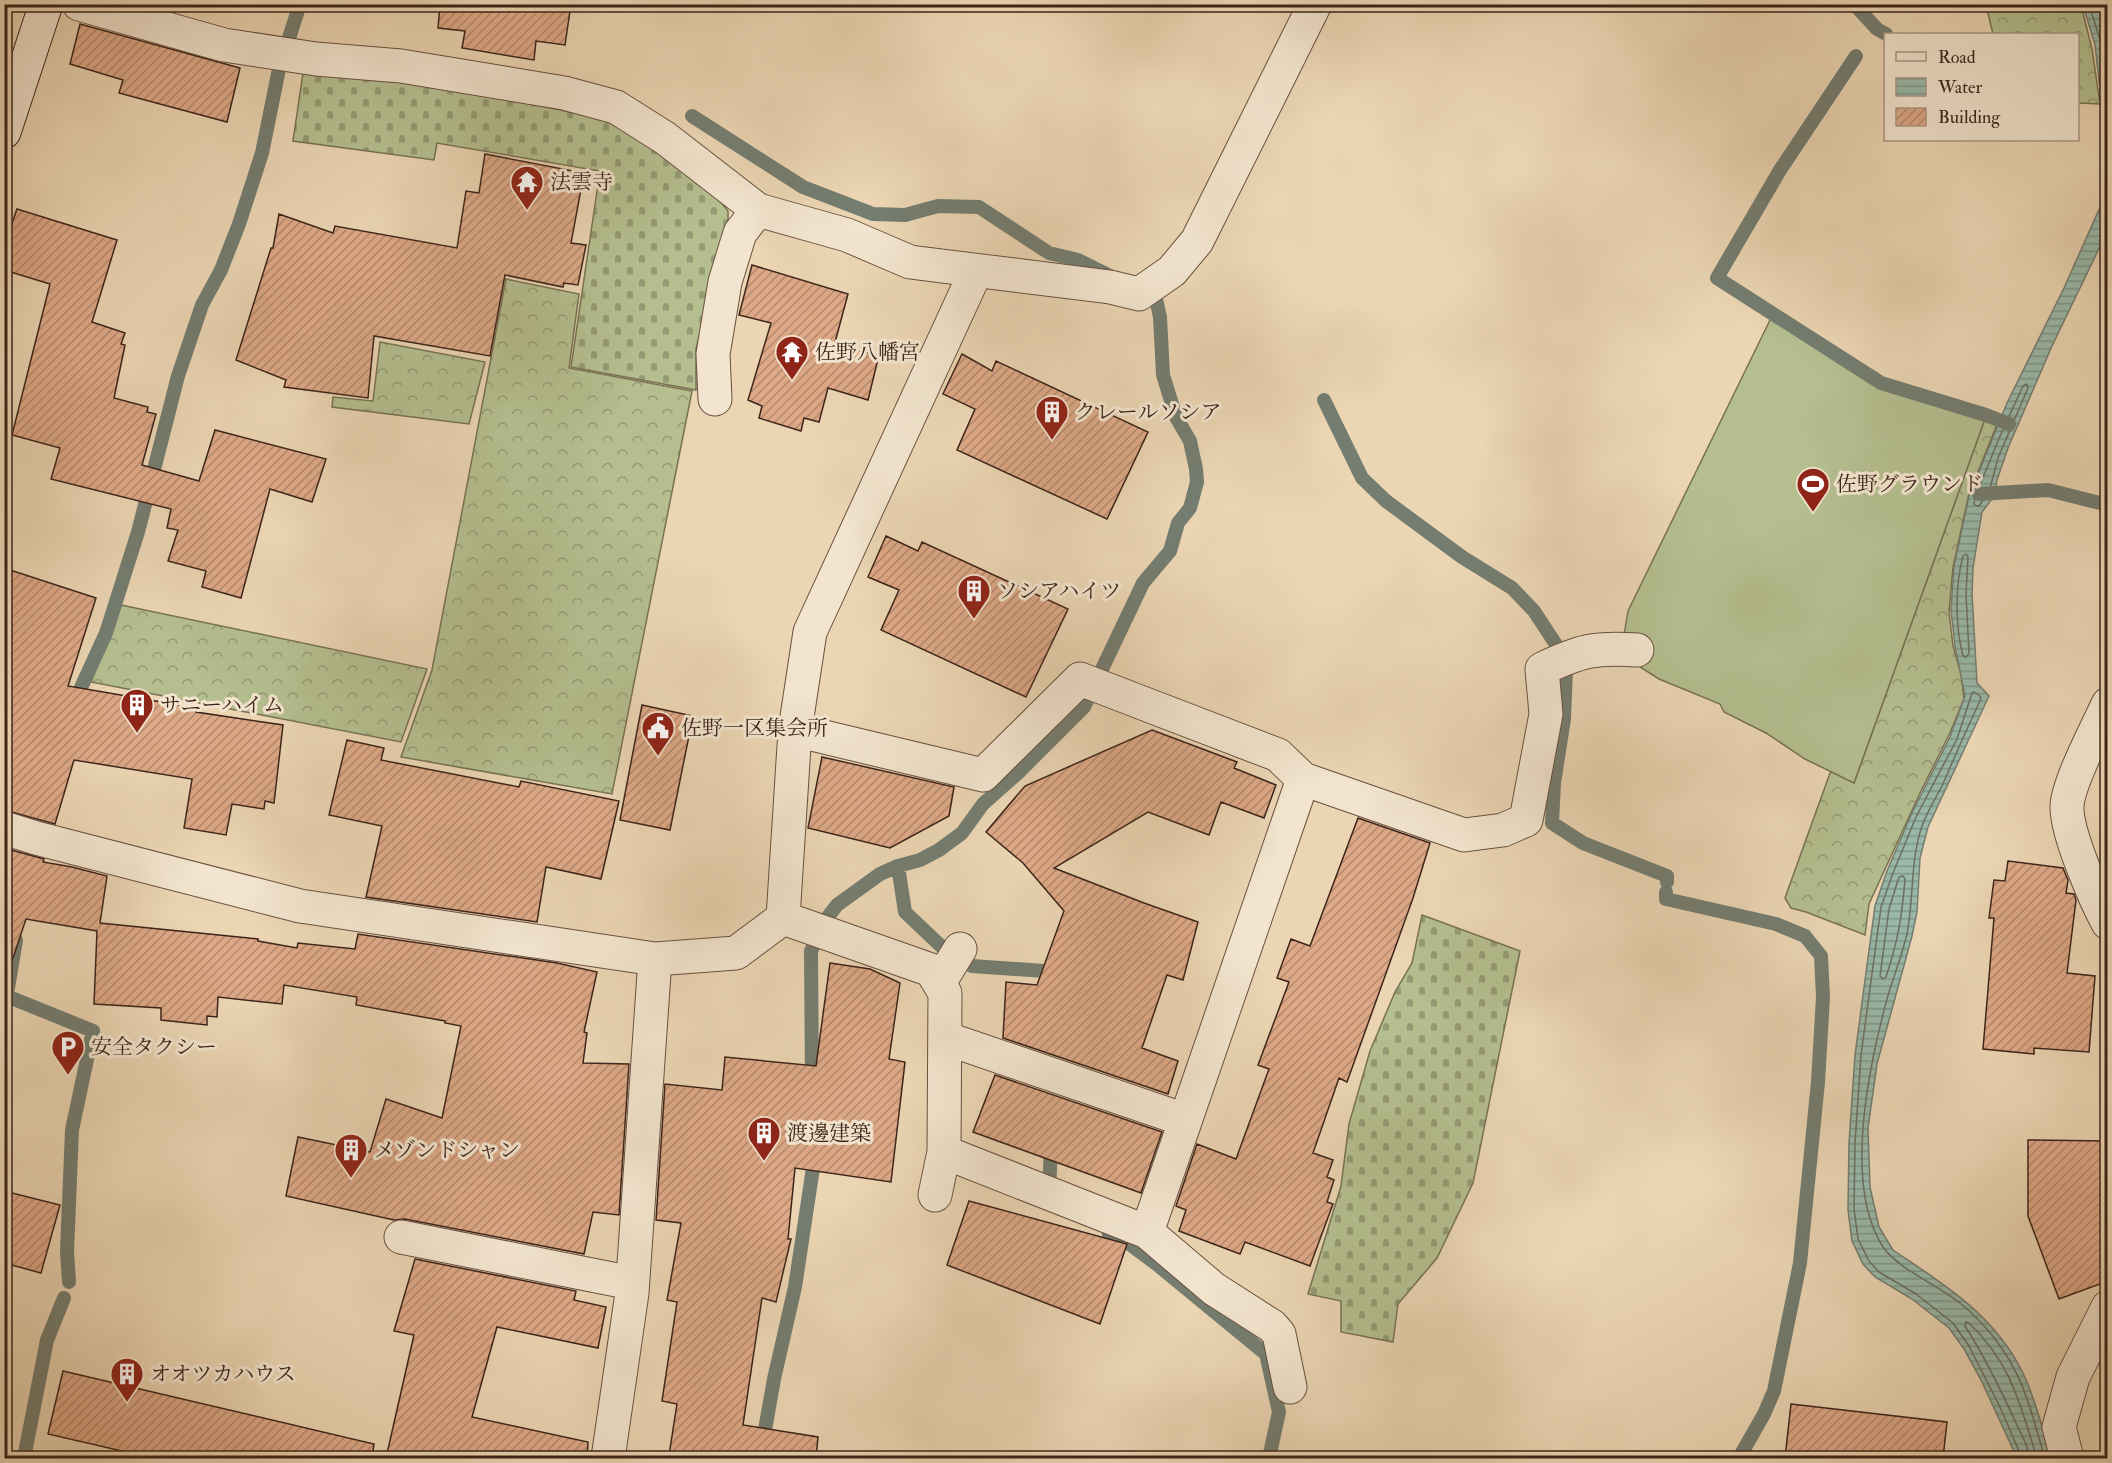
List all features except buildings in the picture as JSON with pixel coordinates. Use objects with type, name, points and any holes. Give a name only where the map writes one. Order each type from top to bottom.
[{"type":"street","points":[[4,132],[46,4]]},
{"type":"street","points":[[79,4],[224,45],[316,59],[401,66],[564,93],[616,107],[665,138],[758,210],[847,235],[910,262],[1110,287],[1139,294],[1172,271],[1197,241],[1315,4]]},
{"type":"street","points":[[716,399],[713,354],[725,282],[740,233],[758,210]]},
{"type":"street","points":[[4,828],[300,906],[654,959],[736,953],[783,918],[795,730],[810,632],[976,271]]},
{"type":"street","points":[[795,730],[983,775],[1080,679],[1278,754],[1303,779],[1464,835],[1503,830],[1526,820],[1546,714],[1542,669],[1562,660],[1605,648],[1637,650]]},
{"type":"street","points":[[2108,704],[2072,787],[2067,805],[2068,826],[2108,923]]},
{"type":"street","points":[[1146,1232],[1303,779]]},
{"type":"street","points":[[783,918],[931,969],[945,993],[944,1152],[935,1195]]},
{"type":"street","points":[[939,983],[960,949]]},
{"type":"street","points":[[608,1458],[632,1283],[654,959]]},
{"type":"street","points":[[945,1038],[1185,1119]]},
{"type":"street","points":[[944,1152],[1146,1232],[1214,1289],[1272,1326],[1279,1334],[1290,1387]]},
{"type":"street","points":[[401,1237],[632,1283]]},
{"type":"street","points":[[2067,1458],[2059,1427],[2073,1377],[2108,1307]]},
{"type":"green space","points":[[1986,5],[2081,5],[2092,49],[2100,104],[2079,103],[2079,33],[1993,33]]},
{"type":"green space","points":[[303,73],[449,87],[595,117],[631,131],[716,196],[728,211],[728,222],[696,349],[696,390],[571,367],[600,171],[437,143],[434,160],[293,141]]},
{"type":"green space","points":[[506,279],[579,294],[569,368],[692,391],[612,794],[401,757],[432,670]]},
{"type":"green space","name":"佐野グラウンド","points":[[1771,318],[1876,384],[1986,416],[1854,783],[1805,759],[1766,733],[1724,712],[1720,704],[1659,679],[1637,665],[1624,635],[1628,611]]},
{"type":"green space","points":[[380,342],[485,362],[469,424],[332,407],[333,397],[373,401]]},
{"type":"green space","points":[[1986,416],[1998,422],[1969,494],[1953,567],[1949,612],[1953,646],[1961,674],[1964,699],[1869,904],[1865,935],[1791,908],[1785,898],[1830,773],[1854,783]]},
{"type":"green space","points":[[121,605],[427,669],[401,742],[91,682]]},
{"type":"green space","points":[[1422,915],[1520,951],[1473,1183],[1437,1258],[1398,1304],[1393,1342],[1341,1332],[1341,1301],[1308,1294],[1341,1186],[1349,1124],[1370,1051],[1395,992],[1412,963]]},
{"type":"water","points":[[2083,5],[2107,5],[2107,232],[2052,346],[2008,448],[1997,480],[1995,495],[1982,512],[1973,568],[1972,593],[1977,683],[1989,696],[1928,827],[1920,858],[1917,912],[1877,1064],[1868,1128],[1870,1187],[1879,1227],[1893,1250],[1949,1289],[1982,1317],[2010,1351],[2027,1382],[2052,1458],[2017,1458],[1982,1382],[1964,1349],[1949,1328],[1912,1299],[1875,1277],[1863,1264],[1852,1241],[1848,1210],[1849,1143],[1855,1055],[1875,906],[1911,815],[1950,737],[1965,696],[1955,646],[1951,610],[1954,566],[1969,496],[2007,403],[2064,288],[2101,205],[2106,165],[2106,142],[2095,45]]},
{"type":"waterway","points":[[74,703],[106,633],[138,532],[178,376],[202,305],[221,270],[239,224],[262,153],[279,69],[300,4]]},
{"type":"waterway","points":[[1854,4],[1877,29],[1884,33]]},
{"type":"waterway","points":[[1856,56],[1780,170],[1717,278],[1881,383],[2009,424]]},
{"type":"waterway","points":[[692,116],[803,187],[873,214],[905,215],[938,206],[979,207],[1049,253],[1078,260],[1110,276]]},
{"type":"waterway","points":[[812,1082],[811,951],[827,918],[837,905],[880,874],[920,860],[939,850],[962,833],[983,804],[1018,773],[1084,707],[1143,583],[1170,551],[1178,523],[1190,508],[1197,482],[1190,441],[1176,417],[1163,375],[1160,317],[1156,299],[1143,293]]},
{"type":"waterway","points":[[1324,400],[1362,478],[1386,501],[1462,557],[1512,588],[1534,611],[1557,646],[1566,670],[1564,719],[1554,783],[1552,823],[1583,843],[1667,876],[1667,882]]},
{"type":"waterway","points":[[1979,494],[2048,490],[2108,505]]},
{"type":"waterway","points":[[898,866],[905,912],[944,949],[972,966],[1059,972]]},
{"type":"waterway","points":[[1666,892],[1666,899],[1776,924],[1805,936],[1821,956],[1823,997],[1818,1082],[1800,1263],[1774,1391],[1739,1458]]},
{"type":"waterway","points":[[4,994],[8,988],[16,940]]},
{"type":"waterway","points":[[4,995],[93,1031],[72,1130],[67,1251],[69,1282]]},
{"type":"waterway","points":[[1049,1194],[1051,1144]]},
{"type":"waterway","points":[[760,1458],[774,1379],[795,1287],[813,1168],[813,1152]]},
{"type":"waterway","points":[[1109,1234],[1124,1240],[1159,1266],[1266,1354],[1279,1412],[1269,1458]]},
{"type":"waterway","points":[[24,1458],[47,1340],[64,1298]]},
{"type":"place","name":"法雲寺","points":[[527,211]]},
{"type":"place","name":"佐野八幡宮","points":[[792,381]]},
{"type":"place","name":"クレールソシア","points":[[1052,441]]},
{"type":"place","name":"佐野グラウンド","points":[[1813,513]]},
{"type":"place","name":"ソシアハイツ","points":[[974,620]]},
{"type":"place","name":"サニーハイム","points":[[137,734]]},
{"type":"place","name":"佐野一区集会所","points":[[658,757]]},
{"type":"place","name":"安全タクシー","points":[[68,1076]]},
{"type":"place","name":"渡邊建築","points":[[764,1162]]},
{"type":"place","name":"メゾンドシャン","points":[[351,1179]]},
{"type":"place","name":"オオツカハウス","points":[[127,1403]]}]
